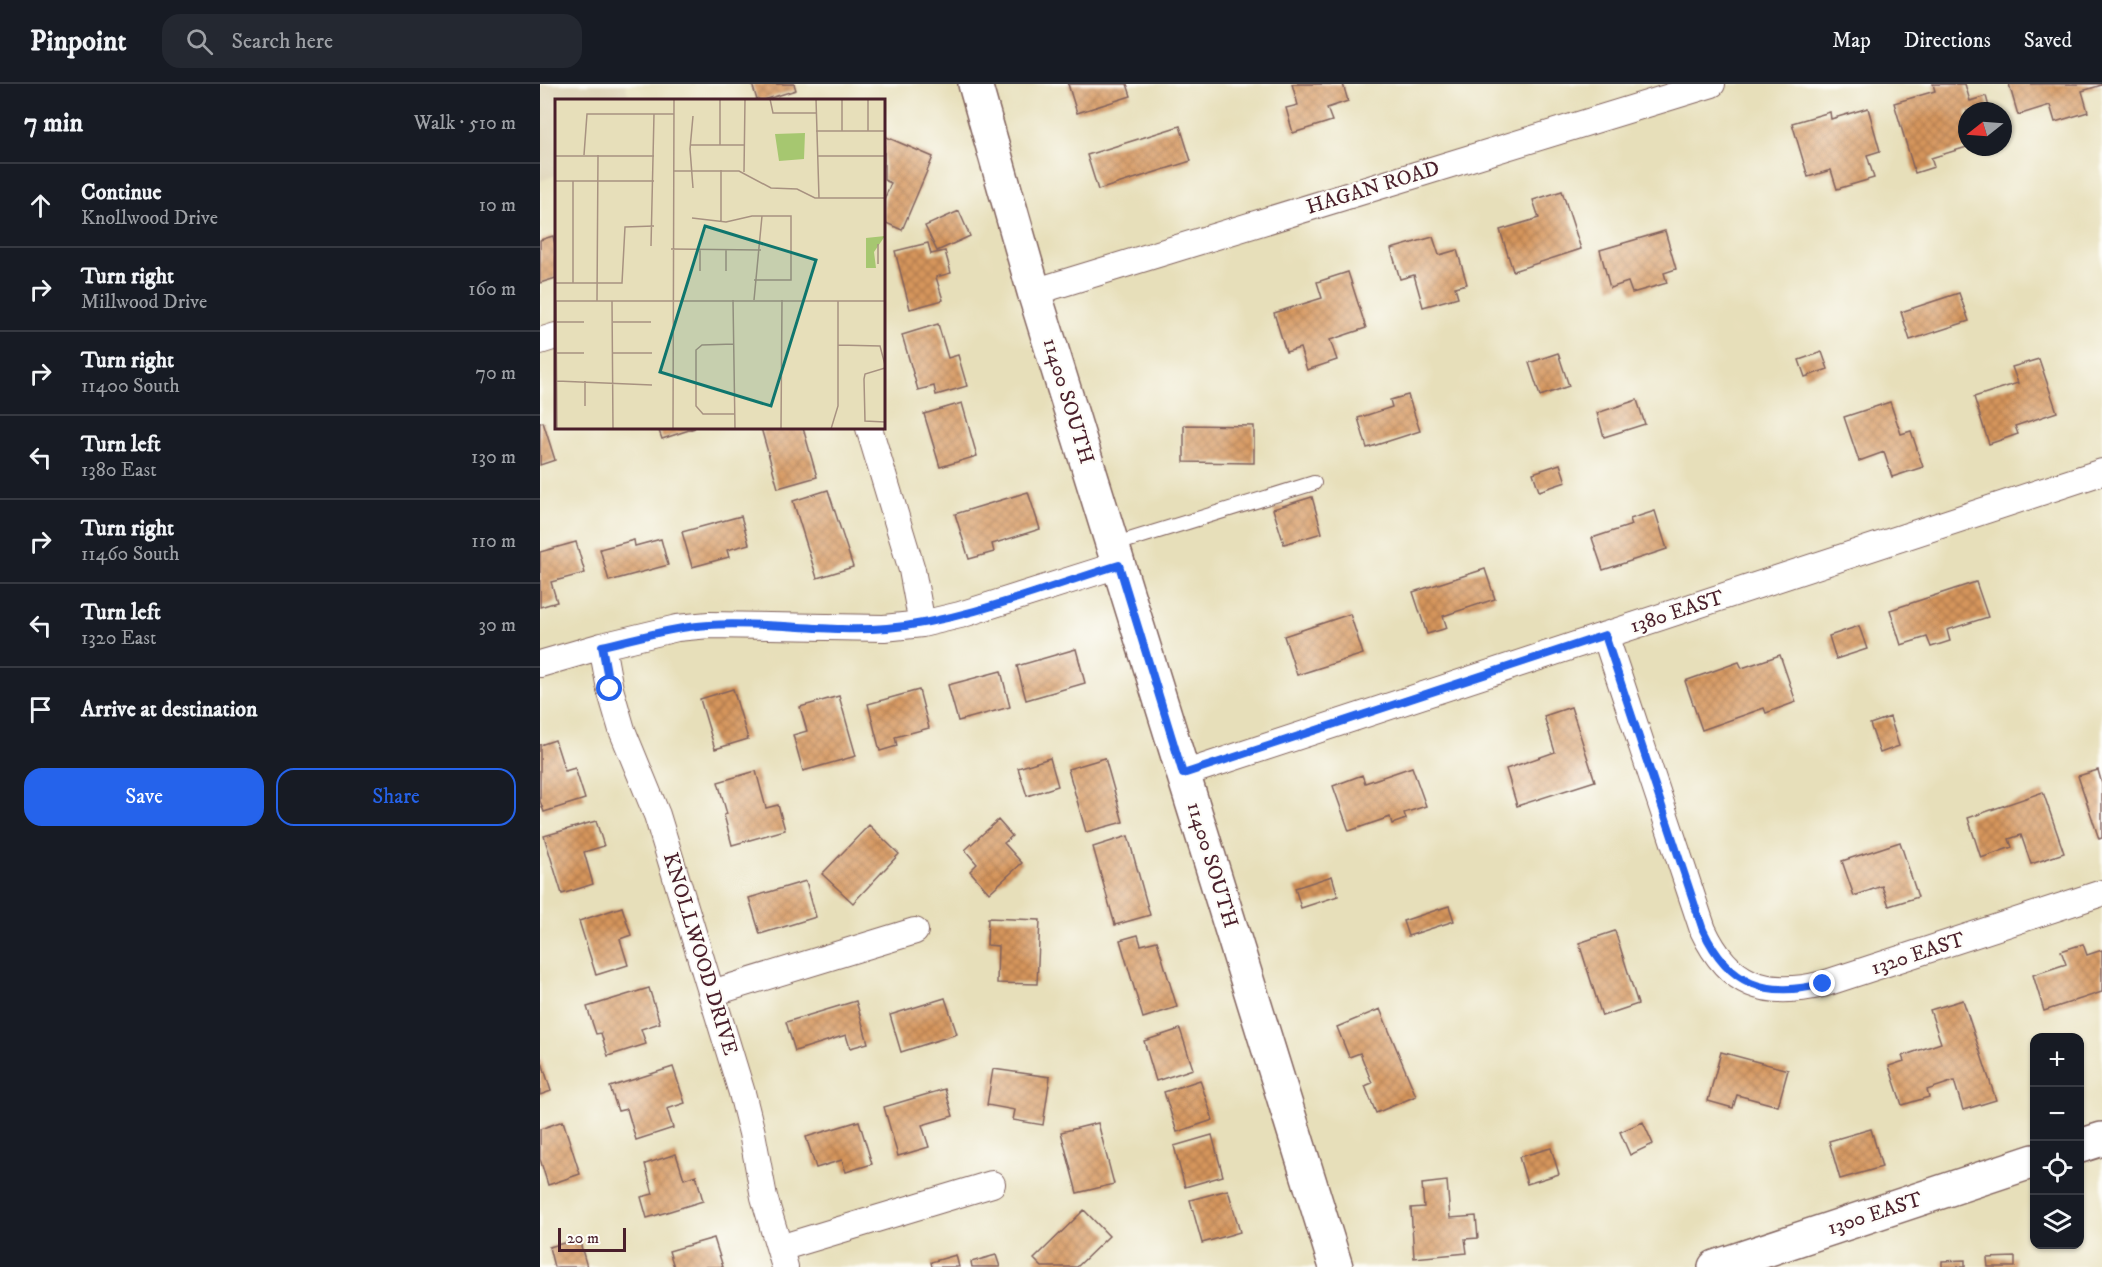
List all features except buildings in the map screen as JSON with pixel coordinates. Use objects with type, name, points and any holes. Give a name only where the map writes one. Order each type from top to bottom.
[{"type":"main road","name":"11400 SOUTH","points":[[975,84],[1034,292],[1336,1267]]},
{"type":"main road","points":[[2084,1144],[2102,1139]]},
{"type":"main road","name":"1300 EAST","points":[[1715,1267],[2030,1162]]},
{"type":"street","name":"HAGAN ROAD","points":[[1034,292],[1712,84]]},
{"type":"street","points":[[540,341],[555,336]]},
{"type":"street","points":[[869,429],[912,570],[922,624]]},
{"type":"street","name":"1380 EAST","points":[[1183,774],[2102,472]]},
{"type":"street","points":[[540,664],[677,628],[709,625],[884,628],[922,624],[960,615],[1116,555]]},
{"type":"street","name":"1320 EAST","points":[[1605,635],[1703,930],[1710,946],[1721,961],[1752,985],[1775,991],[1799,990],[1835,981],[2102,893]]},
{"type":"street","name":"KNOLLWOOD DRIVE","points":[[602,646],[610,689],[619,720],[657,815],[742,1093],[764,1197],[782,1258]]},
{"type":"street","points":[[712,993],[915,931]]},
{"type":"street","points":[[782,1258],[992,1184]]},
{"type":"lane","points":[[1116,555],[1314,483]]},
{"type":"shaded area","points":[[540,84],[625,84],[630,99],[555,99],[555,175],[540,181]]},
{"type":"route","points":[[610,689],[602,646],[677,628],[709,625],[884,628],[922,624],[960,615],[1119,565],[1183,774],[1605,635],[1710,946],[1721,961],[1752,985],[1775,991],[1799,990],[1823,984]]}]
